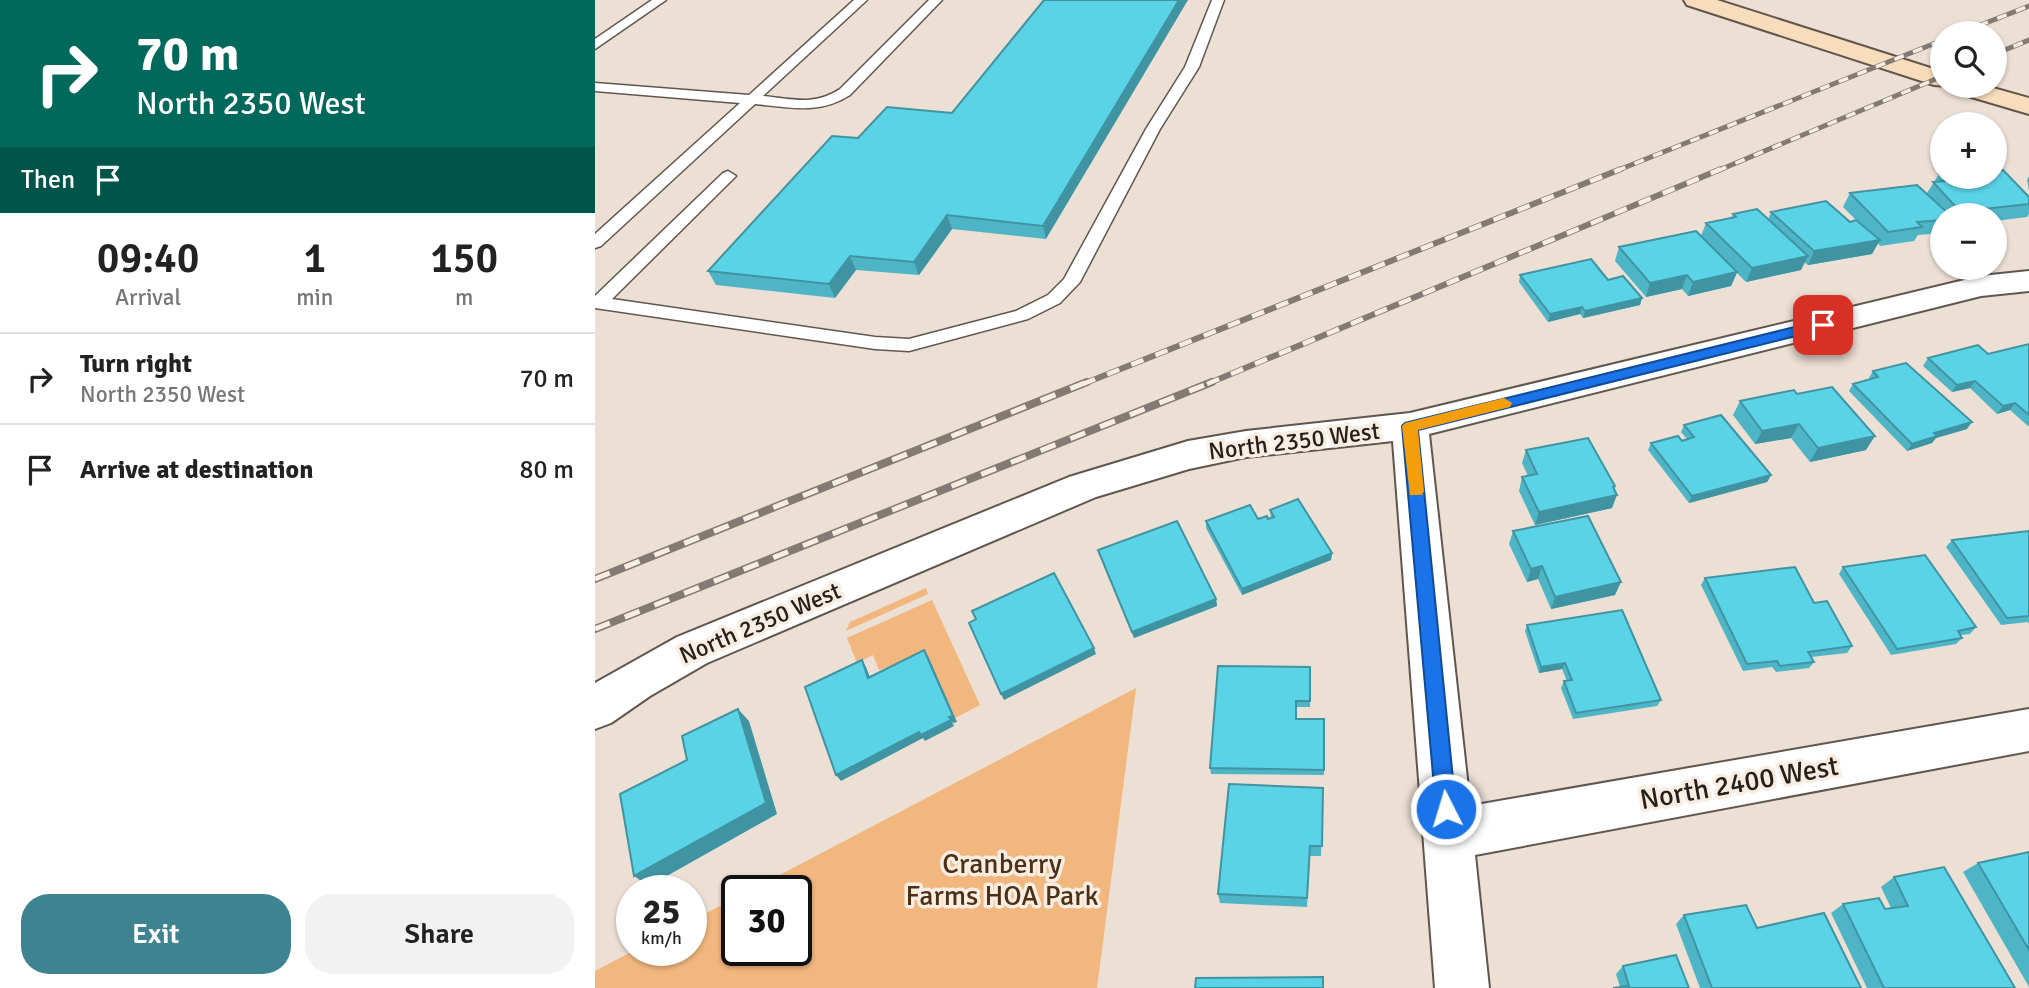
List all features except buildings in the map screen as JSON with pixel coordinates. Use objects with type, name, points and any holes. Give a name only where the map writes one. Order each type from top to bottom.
[{"type":"main road","points":[[1695,0],[1930,76]]},
{"type":"main road","points":[[2001,98],[2029,106]]},
{"type":"street","name":"North 2350 West","points":[[595,708],[634,682],[692,650],[1083,487],[1188,454],[1259,442],[1410,426],[1981,286],[2029,281]]},
{"type":"street","points":[[1410,426],[1462,988]]},
{"type":"street","name":"North 2400 West","points":[[1448,835],[2029,730]]},
{"type":"lane","points":[[595,46],[660,0]]},
{"type":"lane","points":[[595,243],[860,0]]},
{"type":"lane","points":[[595,87],[817,105],[831,102],[845,92],[936,0]]},
{"type":"lane","points":[[597,303],[875,344],[909,345],[1022,315],[1053,299],[1070,282],[1153,129],[1192,67],[1218,0]]},
{"type":"lane","points":[[597,303],[728,176]]},
{"type":"green space","points":[[926,588],[928,594],[846,631],[850,622]]},
{"type":"green space","points":[[932,600],[980,705],[955,718],[894,665],[879,670],[873,655],[857,663],[847,638]]},
{"type":"green space","name":"Cranberry Farms HOA Park","points":[[1136,688],[1097,988],[595,988],[595,971],[616,960],[616,966],[707,966],[707,913],[721,905],[721,966],[812,966],[812,875],[780,875]]},
{"type":"railway","points":[[1991,21],[2029,6]]},
{"type":"railway","points":[[2007,49],[2029,40]]},
{"type":"railway","points":[[1618,170],[1930,45]]},
{"type":"railway","points":[[1717,171],[1930,81]]},
{"type":"railway","points":[[1207,384],[1721,169]]},
{"type":"railway","points":[[1083,384],[1618,170]]},
{"type":"railway","points":[[595,579],[1087,382]]},
{"type":"railway","points":[[595,629],[1212,382]]},
{"type":"slow traffic","points":[[1416,491],[1410,426],[1504,403]]},
{"type":"route","points":[[1446,809],[1410,426],[1823,325]]}]
